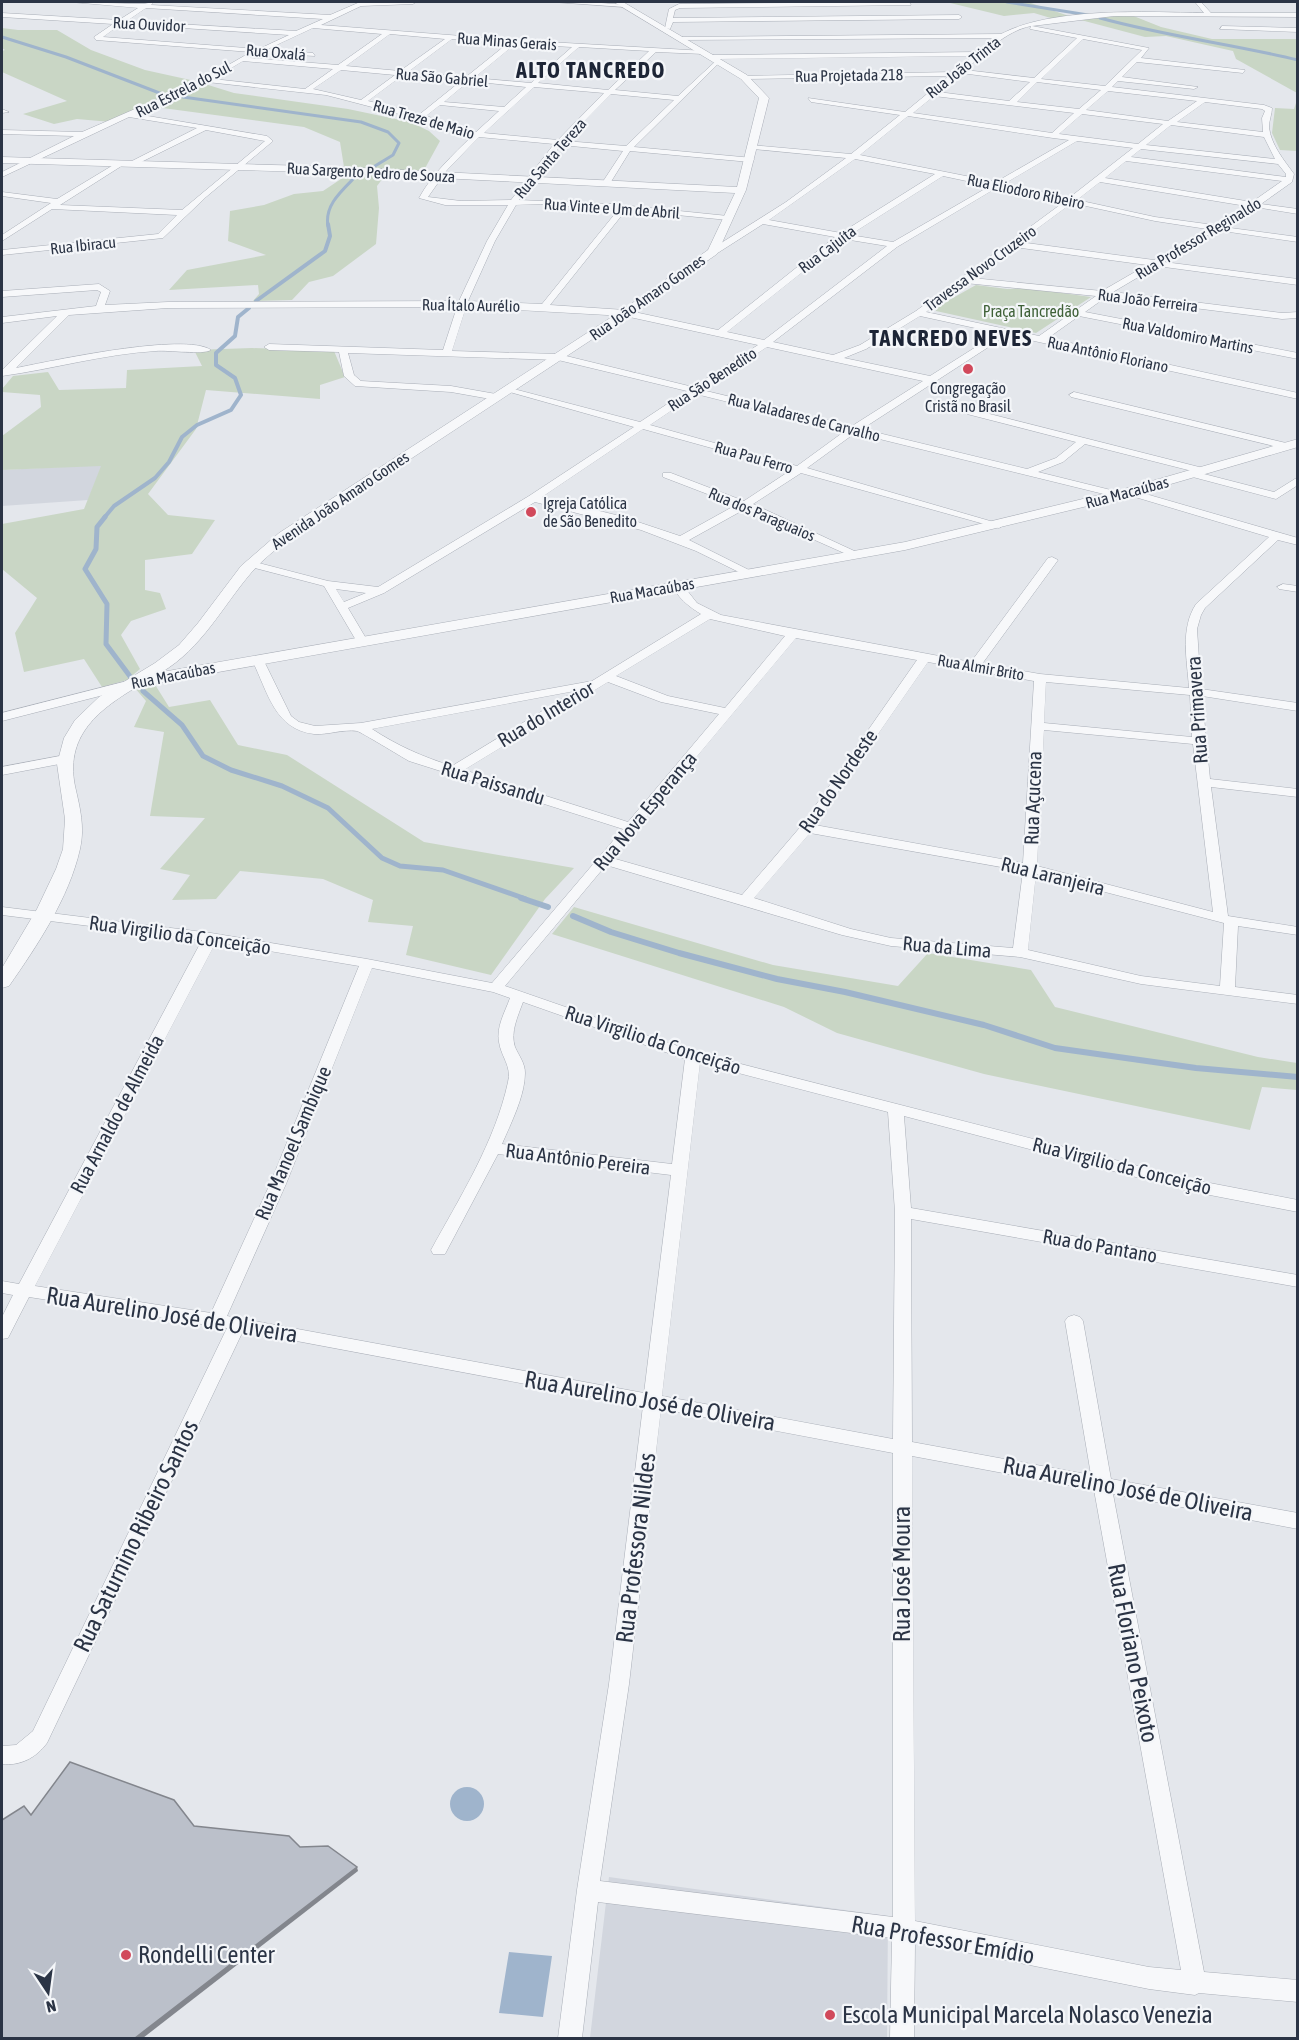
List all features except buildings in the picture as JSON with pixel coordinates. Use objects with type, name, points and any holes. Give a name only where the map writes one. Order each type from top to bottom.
[{"type":"street","points":[[74,2],[148,4],[330,17]]},
{"type":"street","points":[[362,2],[413,2]]},
{"type":"street","name":"Rua Estrela do Sul","points":[[2,175],[84,134],[206,80],[242,59],[362,2]]},
{"type":"street","points":[[556,2],[621,3],[744,77],[757,89],[765,102],[750,160]]},
{"type":"street","points":[[1198,2],[1210,15]]},
{"type":"street","points":[[119,23],[148,4]]},
{"type":"street","points":[[667,31],[672,9],[675,7],[909,4]]},
{"type":"street","points":[[790,5],[796,19]]},
{"type":"street","name":"Rua João Trinta","points":[[713,252],[764,222],[854,155],[1002,36],[1021,26],[1114,14],[1298,15]]},
{"type":"street","name":"Rua Ouvidor","points":[[2,15],[296,33]]},
{"type":"street","points":[[670,20],[959,17]]},
{"type":"street","name":"Rua Oxalá","points":[[119,23],[96,38],[317,55]]},
{"type":"street","name":"Rua Minas Gerais","points":[[311,26],[513,42],[654,50],[711,57],[980,54]]},
{"type":"street","points":[[1021,26],[1147,49],[1082,112],[1053,136]]},
{"type":"street","points":[[1222,28],[1298,30]]},
{"type":"street","points":[[308,90],[389,32]]},
{"type":"street","points":[[680,39],[1002,36]]},
{"type":"street","points":[[364,101],[451,37]]},
{"type":"street","points":[[1011,103],[1033,80],[1082,37]]},
{"type":"street","points":[[421,117],[513,42]]},
{"type":"street","points":[[440,175],[477,135],[577,46]]},
{"type":"street","name":"Rua Santa Tereza","points":[[447,352],[464,303],[488,246],[513,201],[559,143],[654,50]]},
{"type":"street","points":[[606,183],[628,149],[678,98],[711,57]]},
{"type":"street","points":[[340,58],[352,59]]},
{"type":"street","name":"Rua São Gabriel","points":[[242,59],[678,98]]},
{"type":"street","points":[[1137,60],[1244,71]]},
{"type":"street","points":[[1211,75],[1220,69]]},
{"type":"street","name":"Rua Projetada 218","points":[[744,77],[956,72],[1033,80],[1268,108],[1266,135]]},
{"type":"street","points":[[1117,79],[1194,87]]},
{"type":"street","name":"Rua Treze de Maio","points":[[206,80],[308,90],[364,101],[477,135],[750,160]]},
{"type":"street","points":[[1177,97],[1203,81]]},
{"type":"street","points":[[930,93],[1266,135],[1290,174],[1288,180],[1123,158]]},
{"type":"street","points":[[811,100],[1053,136],[1281,162]]},
{"type":"street","name":"Travessa Novo Cruzeiro","points":[[835,358],[862,347],[919,313],[1070,201],[1168,124],[1204,100]]},
{"type":"street","points":[[436,103],[506,109]]},
{"type":"street","points":[[52,207],[185,213],[237,166],[267,144],[267,138],[131,115]]},
{"type":"street","points":[[135,163],[206,127]]},
{"type":"street","points":[[2,132],[84,134]]},
{"type":"street","name":"Rua São Benedito","points":[[341,607],[380,591],[533,498],[766,343],[894,245],[1076,139]]},
{"type":"street","name":"Rua Eliodoro Ribeiro","points":[[753,147],[854,155],[1214,229],[1298,240]]},
{"type":"street","name":"Rua Sargento Pedro de Souza","points":[[2,160],[237,166],[741,190]]},
{"type":"street","name":"Rua João Amaro Gomes","points":[[558,357],[625,314],[713,252],[741,190],[750,160]]},
{"type":"street","points":[[2,238],[120,163]]},
{"type":"street","name":"Rua Cajuíta","points":[[719,334],[842,236],[942,173]]},
{"type":"street","name":"Rua Vinte e Um de Abril","points":[[440,175],[423,194],[424,200],[513,201],[728,218]]},
{"type":"street","points":[[1098,179],[1298,212]]},
{"type":"street","name":"Rua Professor Reginaldo","points":[[1041,339],[1104,294],[1270,195],[1288,180]]},
{"type":"street","points":[[2,194],[60,202]]},
{"type":"street","points":[[544,307],[623,208]]},
{"type":"street","name":"Rua Ibiracu","points":[[2,253],[165,234],[185,213]]},
{"type":"street","points":[[764,222],[894,245]]},
{"type":"street","points":[[1012,244],[1298,282]]},
{"type":"street","name":"Rua João Ferreira","points":[[963,280],[1104,294],[1282,316],[1298,315]]},
{"type":"street","points":[[2,294],[96,287],[104,289],[105,292],[100,308]]},
{"type":"street","name":"Rua Ítalo Aurélio","points":[[2,320],[100,308],[238,304],[464,303],[544,307],[625,314],[934,380]]},
{"type":"street","points":[[3,374],[67,311]]},
{"type":"street","name":"Rua Antônio Floriano","points":[[919,313],[1298,396]]},
{"type":"street","name":"Rua Valdomiro Martins","points":[[1077,313],[1298,356]]},
{"type":"street","points":[[681,540],[746,505],[800,470],[854,429],[1006,332]]},
{"type":"street","points":[[3,374],[154,349],[181,347],[206,350]]},
{"type":"street","name":"Rua Valadares de Carvalho","points":[[269,347],[558,357],[1124,494],[1298,543]]},
{"type":"street","points":[[343,349],[349,376],[358,384],[451,389],[496,397]]},
{"type":"street","name":"Avenida João Amaro Gomes","points":[[43,917],[72,842],[74,830],[64,775],[65,759],[72,738],[82,721],[101,702],[163,666],[182,650],[251,564],[304,521],[558,357]]},
{"type":"street","name":"Rua Pau Ferro","points":[[509,388],[999,525]]},
{"type":"street","points":[[1074,395],[1292,444]]},
{"type":"street","points":[[970,412],[1084,440],[1276,496],[1298,480]]},
{"type":"street","points":[[1026,471],[1056,464],[1084,440]]},
{"type":"street","name":"Rua Macaúbas","points":[[2,717],[131,684],[215,667],[856,555],[999,525],[1124,494],[1292,444]]},
{"type":"street","name":"Rua dos Paraguaios","points":[[667,475],[746,505],[856,555]]},
{"type":"street","points":[[533,498],[593,512],[681,540],[707,550],[749,574]]},
{"type":"street","name":"Rua Primavera","points":[[1227,991],[1226,919],[1203,782],[1191,629],[1200,606],[1275,537]]},
{"type":"street","points":[[974,667],[1052,560]]},
{"type":"street","points":[[251,564],[328,584],[380,591]]},
{"type":"street","points":[[328,584],[361,640]]},
{"type":"street","name":"Rua Almir Brito","points":[[678,586],[693,606],[710,614],[726,620],[793,634],[1040,678],[1197,692],[1298,707]]},
{"type":"street","points":[[1283,587],[1298,589]]},
{"type":"street","name":"Rua do Interior","points":[[454,770],[710,614]]},
{"type":"street","name":"Rua Nova Esperança","points":[[496,988],[690,760],[793,634]]},
{"type":"street","points":[[182,650],[190,661],[215,667]]},
{"type":"street","name":"Rua do Nordeste","points":[[745,900],[807,828],[925,657]]},
{"type":"street","points":[[258,660],[289,722],[315,730],[361,727],[595,684]]},
{"type":"street","name":"Rua do Interior","points":[[607,677],[665,699],[727,712]]},
{"type":"street","name":"Rua Açucena","points":[[1020,953],[1030,868],[1040,678]]},
{"type":"street","points":[[1036,726],[1199,741]]},
{"type":"street","name":"Rua Paissandu","points":[[361,727],[402,753],[428,763],[631,827]]},
{"type":"street","points":[[2,771],[65,759]]},
{"type":"street","points":[[1203,782],[1298,793]]},
{"type":"street","name":"Rua Laranjeira","points":[[807,828],[1030,868],[1226,919],[1298,931]]},
{"type":"street","name":"Rua da Lima","points":[[603,860],[745,900],[847,932],[891,942],[1020,953],[1141,980],[1298,1000]]},
{"type":"street","name":"Rua Virgilio da Conceição","points":[[2,911],[212,937],[367,963],[496,988],[693,1056],[1189,1185],[1298,1206]]},
{"type":"street","points":[[2,982],[43,917]]},
{"type":"street","name":"Rua Arnaldo de Almeida","points":[[2,1333],[22,1290],[212,937]]},
{"type":"street","name":"Rua Manoel Sambique","points":[[216,1320],[278,1184],[367,963]]},
{"type":"street","name":"Rua Antônio Pereira","points":[[518,996],[506,1042],[516,1063],[517,1083],[493,1148],[681,1171]]},
{"type":"street","name":"Rua Professora Nildes","points":[[570,2038],[588,1890],[619,1684],[693,1056]]},
{"type":"street","name":"Rua José Moura","points":[[896,1109],[903,1212],[904,1929],[902,2038]]},
{"type":"street","points":[[439,1250],[493,1148]]},
{"type":"street","name":"Rua do Pantano","points":[[903,1212],[1298,1281]]},
{"type":"street","name":"Rua Aurelino José de Oliveira","points":[[2,1287],[216,1320],[1298,1521]]},
{"type":"street","name":"Rua Floriano Peixoto","points":[[1074,1321],[1195,1984]]},
{"type":"street","name":"Rua Saturnino Ribeiro Santos","points":[[2,1755],[21,1753],[34,1745],[237,1325]]},
{"type":"street","name":"Rua Professor Emídio","points":[[588,1890],[904,1929],[1149,1978],[1195,1984],[1298,1991]]},
{"type":"shaded area","points":[[102,465],[88,500],[2,506],[2,470]]},
{"type":"shaded area","points":[[609,1877],[888,1916],[887,2038],[590,2038]]},
{"type":"green space","points":[[946,2],[1028,2],[1069,16],[1054,19],[1034,13],[1004,16]]},
{"type":"green space","points":[[1131,15],[1161,27],[1212,39],[1297,39],[1297,93],[1236,59],[1233,51],[1166,36],[1145,37],[1077,19]]},
{"type":"green space","points":[[2,28],[57,30],[91,50],[145,70],[195,81],[111,122],[77,119],[54,124],[23,114],[67,101],[2,72],[2,51],[5,50],[2,48]]},
{"type":"green space","points":[[205,84],[234,93],[348,109],[410,122],[429,131],[440,141],[423,172],[344,167],[340,142],[304,127],[155,107]]},
{"type":"green space","points":[[1297,100],[1297,151],[1280,150],[1272,133],[1275,108],[1294,109]]},
{"type":"green space","points":[[346,173],[386,174],[377,186],[379,208],[376,244],[333,276],[309,282],[292,300],[253,301],[259,294],[258,285],[169,290],[187,270],[266,255],[228,241],[230,211],[264,205],[294,194],[323,191],[347,175]]},
{"type":"green space","name":"Praça Tancredão","points":[[976,285],[1007,289],[1026,288],[1091,297],[1036,333],[936,311],[935,308]]},
{"type":"green space","points":[[252,348],[334,351],[345,377],[320,385],[320,399],[206,390],[196,429],[148,494],[168,515],[215,520],[192,554],[145,560],[145,590],[160,593],[166,609],[131,621],[121,635],[140,669],[127,680],[102,687],[84,659],[24,672],[15,633],[37,598],[2,569],[2,524],[84,509],[101,466],[2,470],[2,436],[41,407],[40,395],[2,392],[2,389],[13,376],[48,372],[59,390],[126,388],[127,370],[202,366],[194,350]]},
{"type":"green space","points":[[154,683],[169,707],[210,700],[238,745],[287,755],[424,842],[574,868],[545,899],[491,975],[406,955],[413,926],[368,922],[373,900],[323,879],[240,871],[216,899],[172,900],[190,875],[160,869],[205,818],[150,816],[164,732],[134,727],[146,701],[134,687]]},
{"type":"green space","points":[[574,907],[773,965],[898,986],[928,953],[1031,970],[1055,1007],[1258,1057],[1297,1063],[1297,1090],[1262,1087],[1250,1130],[984,1074],[837,1033],[784,1007],[552,934]]},
{"type":"water","points":[[467,1787],[479,1792],[484,1804],[479,1816],[467,1821],[455,1816],[450,1804],[455,1792]]},
{"type":"water","points":[[509,1952],[552,1956],[543,2017],[499,2013]]},
{"type":"waterway","points":[[1007,2],[1088,15]]},
{"type":"waterway","points":[[1100,18],[1298,60]]},
{"type":"waterway","points":[[2,37],[66,57],[162,94]]},
{"type":"waterway","points":[[183,97],[361,122],[388,132],[399,143],[393,155],[370,169]]},
{"type":"waterway","points":[[328,224],[332,204],[358,174]]},
{"type":"waterway","points":[[256,301],[325,251],[330,236],[328,224]]},
{"type":"waterway","points":[[104,518],[114,506],[155,478],[169,462],[182,437],[197,425],[231,410],[241,395],[235,378],[216,365],[216,353],[235,336],[238,317],[249,308]]},
{"type":"waterway","points":[[105,517],[97,527],[96,549],[85,569],[107,604],[106,644],[132,679]]},
{"type":"waterway","points":[[143,691],[182,725],[203,756],[231,770],[282,786],[328,808],[382,858],[400,866],[443,870],[526,899]]},
{"type":"waterway","points":[[521,898],[548,907]]},
{"type":"waterway","points":[[573,916],[611,932],[679,953],[777,979],[845,992],[984,1025],[1055,1048],[1196,1068],[1298,1077]]},
{"type":"place","name":"Congregação Cristã no Brasil","points":[[968,369]]},
{"type":"place","name":"Igreja Católica de São Benedito","points":[[531,512]]},
{"type":"place","name":"Rondelli Center","points":[[126,1955]]},
{"type":"place","name":"Escola Municipal Marcela Nolasco Venezia","points":[[830,2015]]},
{"type":"district","name":"ALTO TANCREDO","points":[[591,70]]},
{"type":"district","name":"TANCREDO NEVES","points":[[951,338]]}]
